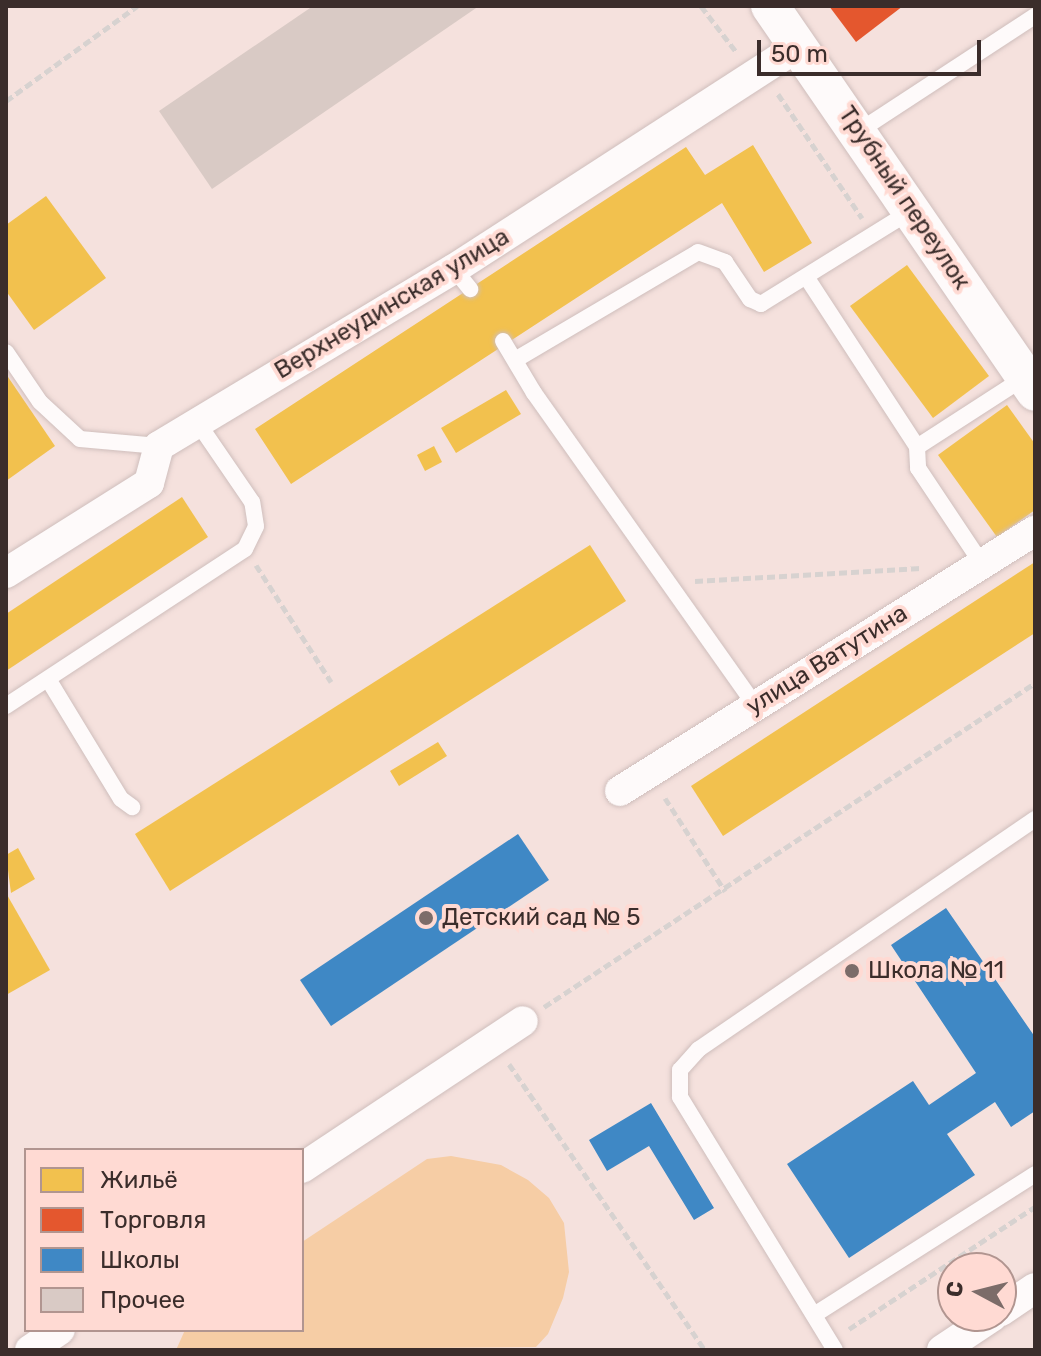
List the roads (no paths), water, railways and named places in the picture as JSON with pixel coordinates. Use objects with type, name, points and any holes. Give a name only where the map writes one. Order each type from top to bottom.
[{"type":"street","name":"Трубный переулок","points":[[770,6],[859,131],[1030,384]]},
{"type":"street","name":"Верхнеудинская улица","points":[[159,446],[462,279],[757,72],[799,46]]},
{"type":"street","points":[[6,573],[149,483],[159,446]]},
{"type":"street","name":"улица Ватутина","points":[[620,791],[1035,531]]},
{"type":"street","points":[[304,1167],[523,1021]]},
{"type":"street","points":[[1017,1300],[1035,1288]]},
{"type":"street","points":[[30,1350],[57,1332]]},
{"type":"street","points":[[942,1350],[969,1332]]},
{"type":"lane","points":[[859,131],[1035,16]]},
{"type":"lane","points":[[515,360],[698,252],[725,262],[750,299],[761,304],[913,210]]},
{"type":"lane","points":[[807,278],[917,447],[918,468],[982,564]]},
{"type":"lane","points":[[503,341],[666,582],[755,705]]},
{"type":"lane","points":[[6,352],[40,402],[80,439],[159,446]]},
{"type":"lane","points":[[917,447],[1030,384]]},
{"type":"lane","points":[[6,706],[245,549],[256,526],[252,502],[198,423]]},
{"type":"lane","points":[[48,679],[121,799],[132,807]]},
{"type":"lane","points":[[832,1346],[680,1097],[680,1070],[699,1049],[1035,819]]},
{"type":"lane","points":[[814,1315],[1035,1174]]},
{"type":"place","name":"Детский сад № 5","points":[[426,918]]},
{"type":"place","name":"Школа № 11","points":[[852,971]]}]
